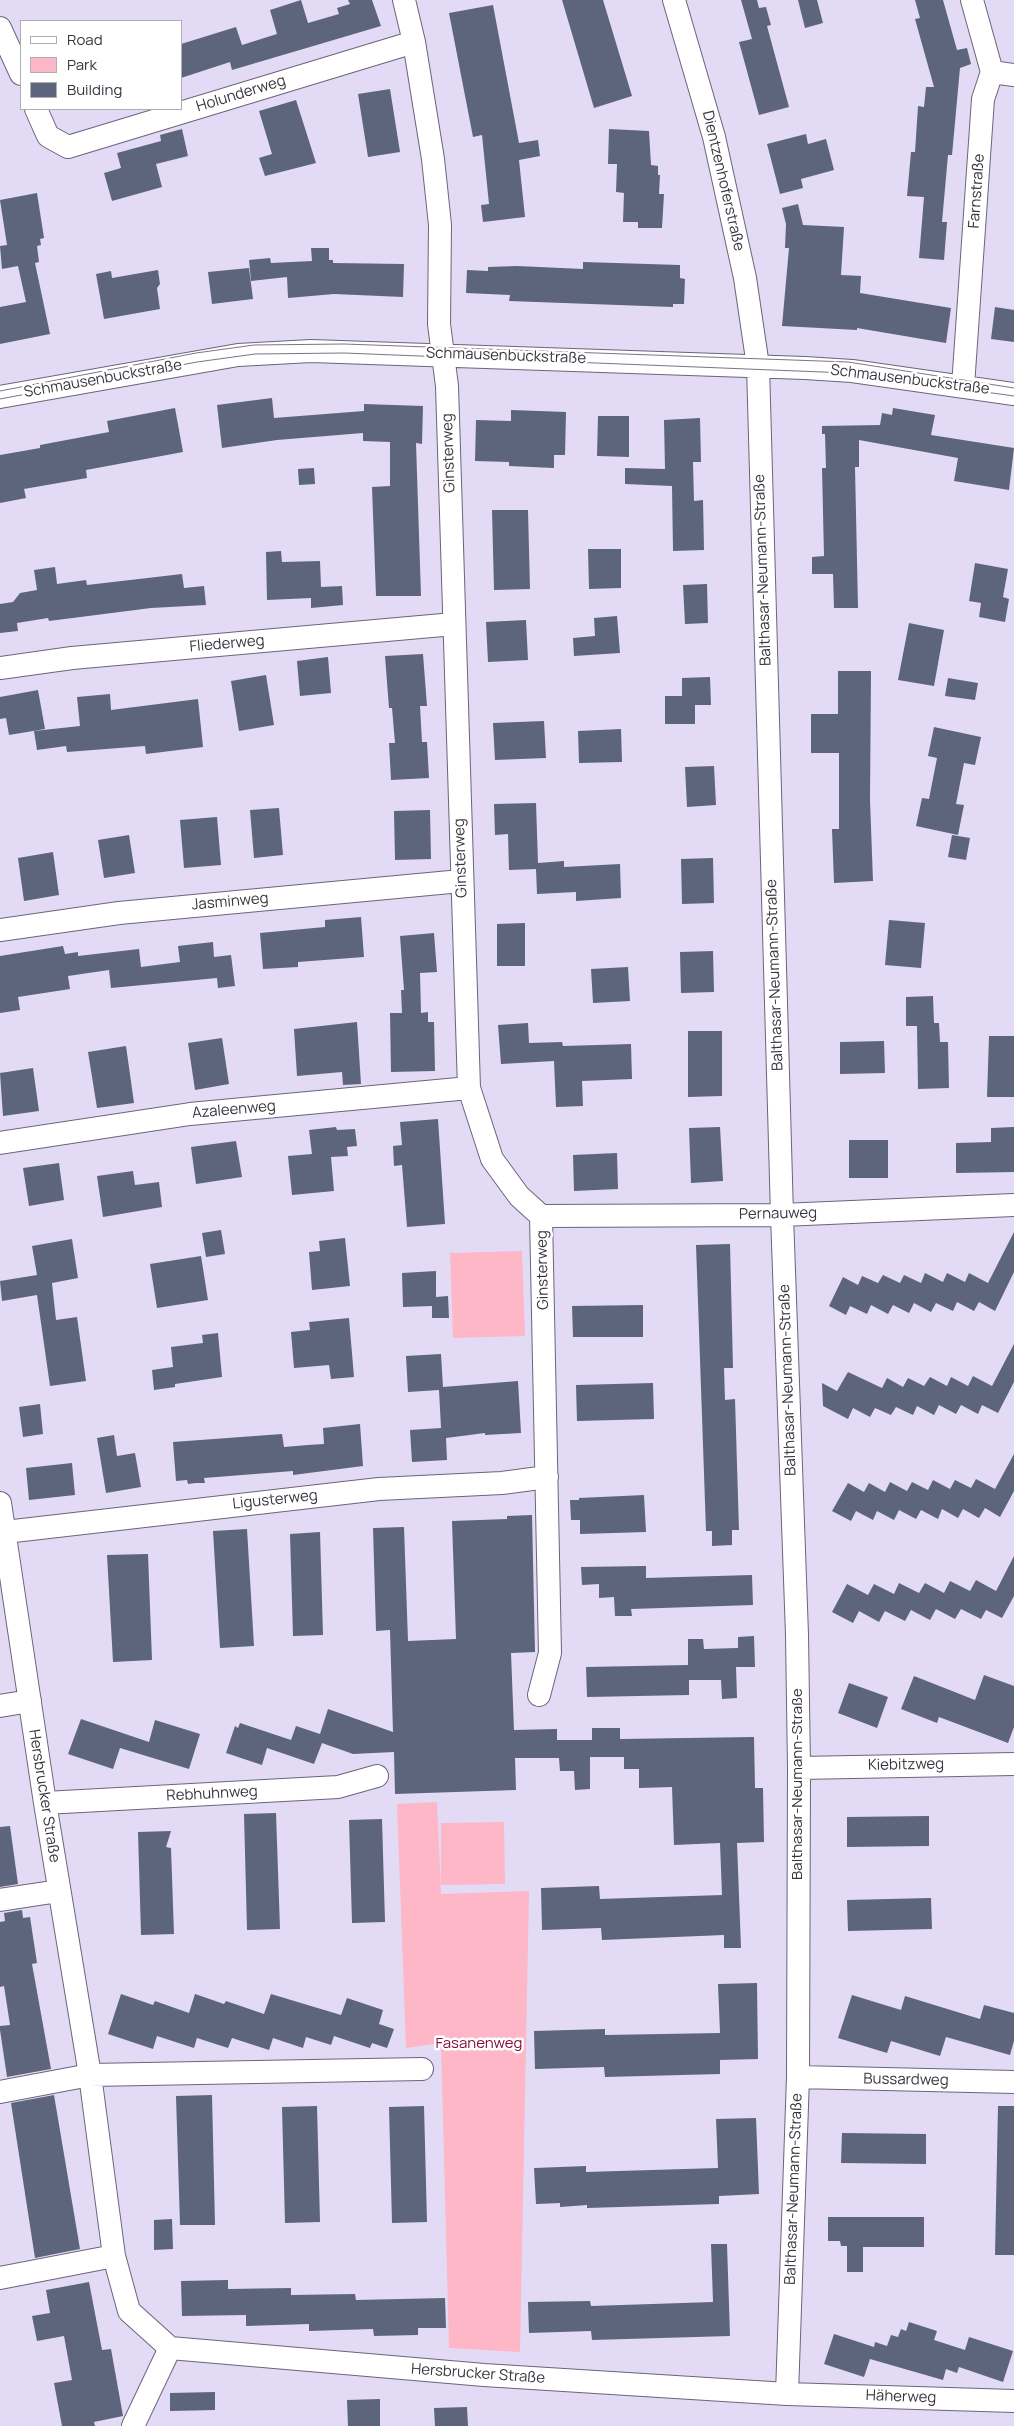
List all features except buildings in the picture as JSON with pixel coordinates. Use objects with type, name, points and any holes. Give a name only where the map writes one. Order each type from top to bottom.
[{"type":"street","name":"Ginsterweg","points":[[404,0],[414,42],[437,191],[440,269],[439,324],[447,386],[469,1088],[492,1159],[519,1196],[541,1216],[550,1653],[539,1695]]},
{"type":"street","name":"Dientzenhoferstraße","points":[[674,0],[714,137],[745,278],[758,366]]},
{"type":"street","name":"Farnstraße","points":[[964,386],[983,99],[1003,74],[972,0]]},
{"type":"street","points":[[0,28],[20,72]]},
{"type":"street","name":"Holunderweg","points":[[36,110],[48,136],[68,147],[414,42]]},
{"type":"street","name":"Schmausenbuckstraße","points":[[0,397],[175,365],[257,353],[346,350],[852,371],[1014,394]]},
{"type":"street","name":"Balthasar-Neumann-Straße","points":[[758,366],[782,1215],[797,1634],[799,1768],[798,2077],[787,2394]]},
{"type":"street","name":"Fliederweg","points":[[0,668],[72,658],[454,624]]},
{"type":"street","name":"Jasminweg","points":[[0,930],[119,912],[462,881]]},
{"type":"street","name":"Azaleenweg","points":[[0,1142],[190,1114],[469,1088]]},
{"type":"street","name":"Pernauweg","points":[[541,1216],[782,1215],[1014,1205]]},
{"type":"street","name":"Ligusterweg","points":[[5,1532],[379,1489],[502,1483],[547,1477]]},
{"type":"street","name":"Hersbrucker Straße","points":[[0,1503],[45,1803],[90,2075],[114,2256],[129,2311],[170,2348],[459,2374],[787,2394]]},
{"type":"street","points":[[0,1706],[30,1701]]},
{"type":"street","name":"Kiebitzweg","points":[[799,1768],[1014,1764]]},
{"type":"street","name":"Rebhuhnweg","points":[[45,1803],[338,1787],[377,1776]]},
{"type":"street","points":[[0,1900],[59,1891]]},
{"type":"street","points":[[0,2092],[90,2075],[422,2069]]},
{"type":"street","name":"Bussardweg","points":[[798,2077],[1014,2082]]},
{"type":"street","points":[[0,2278],[114,2256]]},
{"type":"street","points":[[132,2426],[170,2348]]},
{"type":"street","name":"Häherweg","points":[[787,2394],[1014,2401]]},
{"type":"green space","points":[[522,1251],[525,1336],[453,1338],[450,1253]]},
{"type":"green space","name":"Fasanenweg","points":[[437,1802],[441,1894],[529,1891],[520,2352],[449,2348],[441,2043],[406,2048],[397,1804]]},
{"type":"green space","points":[[504,1822],[505,1884],[441,1885],[441,1823]]},
{"type":"tram line","points":[[0,391],[196,353],[254,345],[344,344],[848,362],[1014,388]]},
{"type":"tram line","points":[[0,399],[197,362],[255,354],[344,353],[848,373],[1014,396]]}]
